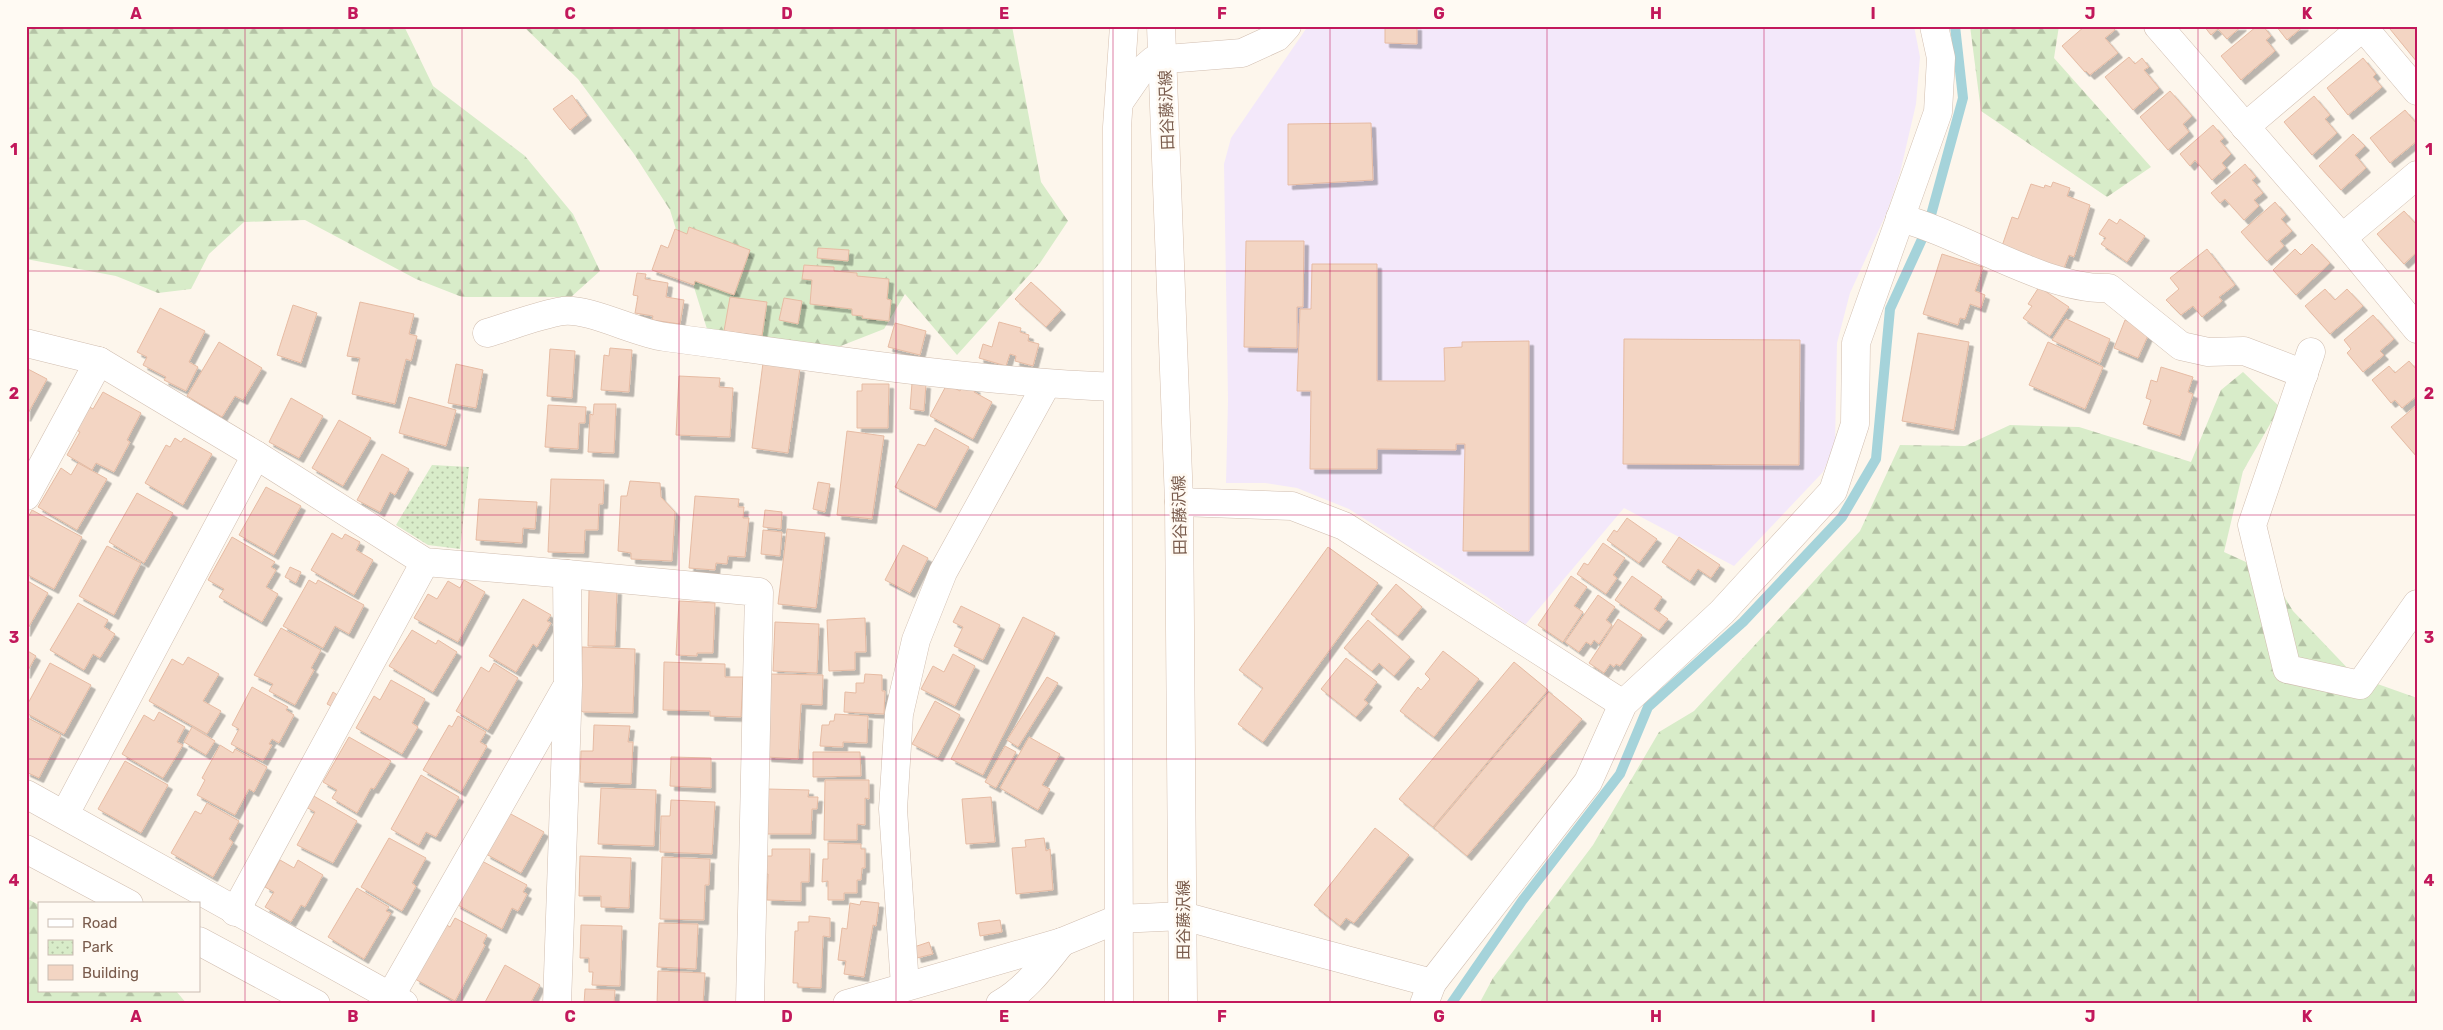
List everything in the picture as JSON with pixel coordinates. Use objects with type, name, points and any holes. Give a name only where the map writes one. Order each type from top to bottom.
[{"type":"street","points":[[1119,1004],[1116,387],[1117,127],[1124,26]]},
{"type":"street","name":"田谷藤沢線","points":[[1161,26],[1164,58],[1179,502],[1183,1004]]},
{"type":"street","points":[[1120,101],[1140,72],[1154,60],[1242,53],[1277,37],[1287,26]]},
{"type":"street","points":[[847,1004],[1062,942],[1118,919],[1183,916],[1428,993],[1588,782],[1622,704],[1722,612],[1833,491],[1854,424],[1856,343],[1905,219],[1938,112],[1941,58],[1934,26]]},
{"type":"street","points":[[2158,26],[2342,238],[2417,330]]},
{"type":"street","points":[[2244,127],[2364,27],[2417,91]]},
{"type":"street","points":[[2342,238],[2417,175]]},
{"type":"street","points":[[1905,219],[2049,277],[2095,289],[2109,288],[2181,346],[2208,352],[2244,351],[2308,363],[2252,525],[2287,669],[2360,684],[2417,604]]},
{"type":"street","points":[[487,333],[564,311],[596,316],[648,335],[916,371],[1046,384],[1116,387]]},
{"type":"street","points":[[26,344],[99,362],[256,455],[425,562],[759,592],[750,1004]]},
{"type":"street","points":[[26,496],[99,362]]},
{"type":"street","points":[[905,986],[893,809],[899,714],[916,640],[943,572],[1046,384]]},
{"type":"street","points":[[65,814],[256,455]]},
{"type":"street","points":[[1179,502],[1292,506],[1344,526],[1622,704]]},
{"type":"street","points":[[236,912],[425,562]]},
{"type":"street","points":[[558,1004],[568,685],[567,574]]},
{"type":"street","points":[[26,794],[397,1000],[568,685]]},
{"type":"street","points":[[26,849],[125,902]]},
{"type":"street","points":[[200,942],[316,1004]]},
{"type":"street","points":[[1000,1004],[1008,1000],[1033,978],[1062,942]]},
{"type":"shaded area","points":[[1308,26],[1914,26],[1920,57],[1916,104],[1900,173],[1887,212],[1850,293],[1837,343],[1835,445],[1823,472],[1734,566],[1624,508],[1525,625],[1487,597],[1349,509],[1297,488],[1265,483],[1226,483],[1228,400],[1224,164],[1231,138]]},
{"type":"green space","points":[[26,26],[404,26],[433,86],[525,156],[573,214],[600,271],[571,297],[462,297],[416,279],[305,220],[244,222],[209,254],[191,289],[158,293],[116,276],[26,259]]},
{"type":"green space","points":[[523,26],[1012,26],[1041,182],[1068,221],[1040,263],[957,355],[905,294],[884,329],[838,347],[707,329],[670,210],[634,154],[578,79]]},
{"type":"green space","points":[[1970,26],[2059,26],[2054,58],[2151,167],[2107,197],[1981,111]]},
{"type":"green space","points":[[2243,372],[2280,407],[2243,471],[2224,552],[2270,573],[2293,611],[2355,676],[2417,698],[2417,1004],[1479,1004],[1493,978],[1593,845],[1659,732],[1694,711],[1860,531],[1900,445],[1965,446],[2010,425],[2079,427],[2191,462],[2221,390]]},
{"type":"green space","points":[[432,465],[469,467],[460,549],[428,545],[396,525]]},
{"type":"green space","points":[[26,898],[38,904],[38,992],[177,992],[187,1004],[26,1004]]},
{"type":"building","points":[[1385,26],[1417,26],[1417,44],[1385,43]]},
{"type":"building","points":[[2085,26],[2112,26],[2115,30],[2105,38],[2118,53],[2090,75],[2085,72],[2062,46]]},
{"type":"building","points":[[2204,26],[2242,26],[2227,39],[2218,29],[2211,35]]},
{"type":"building","points":[[2257,26],[2263,26],[2271,36],[2266,40],[2275,51],[2241,80],[2221,56]]},
{"type":"building","points":[[2276,26],[2304,26],[2287,40]]},
{"type":"building","points":[[2394,26],[2417,26],[2417,62],[2390,29]]},
{"type":"building","points":[[2129,57],[2135,64],[2142,58],[2149,67],[2144,70],[2159,88],[2133,110],[2105,77]]},
{"type":"building","points":[[2363,58],[2376,74],[2373,77],[2382,87],[2348,115],[2327,88]]},
{"type":"building","points":[[2170,91],[2192,116],[2183,124],[2189,132],[2168,150],[2140,117]]},
{"type":"building","points":[[572,95],[587,116],[570,130],[553,109]]},
{"type":"building","points":[[2314,96],[2330,115],[2325,119],[2337,133],[2312,155],[2284,122]]},
{"type":"building","points":[[2405,110],[2417,124],[2417,141],[2390,163],[2370,138]]},
{"type":"building","points":[[1371,123],[1373,180],[1288,185],[1288,124]]},
{"type":"building","points":[[2213,125],[2224,138],[2220,141],[2231,154],[2222,163],[2226,168],[2212,180],[2195,160],[2190,166],[2180,154]]},
{"type":"building","points":[[2353,134],[2365,146],[2355,155],[2366,168],[2341,190],[2319,166]]},
{"type":"building","points":[[2245,164],[2256,177],[2252,180],[2263,193],[2254,200],[2259,206],[2244,220],[2225,199],[2220,203],[2211,193]]},
{"type":"building","points":[[2053,182],[2070,188],[2067,196],[2090,205],[2074,257],[2069,255],[2063,271],[2001,249],[2012,217],[2018,219],[2031,184],[2044,188],[2045,185],[2051,187]]},
{"type":"building","points":[[2275,202],[2286,215],[2281,219],[2292,231],[2280,241],[2284,246],[2267,261],[2241,232]]},
{"type":"building","points":[[2404,211],[2417,225],[2417,252],[2404,264],[2377,234]]},
{"type":"building","points":[[2109,219],[2117,224],[2120,219],[2145,236],[2127,262],[2101,244],[2106,238],[2099,234]]},
{"type":"building","points":[[689,227],[750,250],[734,295],[695,281],[694,285],[652,270],[661,245],[668,248],[675,229],[687,234]]},
{"type":"building","points":[[1246,241],[1304,241],[1303,307],[1297,307],[1297,348],[1244,347]]},
{"type":"building","points":[[2312,244],[2330,263],[2296,295],[2273,270],[2295,249],[2301,255]]},
{"type":"building","points":[[818,248],[849,250],[848,261],[817,258]]},
{"type":"building","points":[[2207,249],[2235,285],[2219,297],[2222,301],[2202,317],[2193,306],[2181,315],[2166,300],[2179,289],[2170,278]]},
{"type":"building","points":[[1942,254],[1983,267],[1975,291],[1985,295],[1981,308],[1970,304],[1965,319],[1960,318],[1958,325],[1923,314]]},
{"type":"building","points":[[1312,264],[1377,264],[1377,381],[1445,381],[1444,348],[1462,347],[1462,342],[1529,341],[1529,551],[1463,551],[1465,444],[1456,444],[1456,450],[1377,449],[1377,469],[1310,469],[1311,391],[1297,391],[1300,309],[1311,309]]},
{"type":"building","points":[[804,265],[834,267],[834,271],[857,273],[857,276],[889,279],[887,299],[891,300],[889,321],[852,315],[852,309],[810,304],[812,280],[802,279]]},
{"type":"building","points":[[637,273],[646,274],[645,279],[668,283],[666,297],[684,300],[680,324],[652,320],[653,316],[635,313],[638,296],[633,295]]},
{"type":"building","points":[[1031,282],[1061,310],[1046,327],[1015,299]]},
{"type":"building","points":[[2039,287],[2069,307],[2050,336],[2023,318],[2032,306],[2028,304]]},
{"type":"building","points":[[2325,289],[2335,300],[2347,289],[2363,306],[2330,334],[2305,306]]},
{"type":"building","points":[[730,297],[767,302],[762,336],[724,331]]},
{"type":"building","points":[[784,298],[802,301],[798,324],[779,320]]},
{"type":"building","points":[[360,302],[414,314],[409,334],[417,336],[411,361],[406,359],[395,404],[352,394],[360,358],[347,356]]},
{"type":"building","points":[[293,305],[317,313],[301,363],[277,355]]},
{"type":"building","points":[[160,308],[205,331],[189,362],[198,367],[186,391],[164,380],[166,377],[143,365],[147,357],[137,352]]},
{"type":"building","points":[[2373,315],[2394,339],[2380,351],[2384,355],[2363,372],[2347,353],[2351,349],[2344,340]]},
{"type":"building","points":[[2066,319],[2110,339],[2100,363],[2052,340]]},
{"type":"building","points":[[2125,320],[2150,331],[2138,358],[2114,348]]},
{"type":"building","points":[[999,322],[1021,328],[1020,332],[1029,335],[1028,341],[1039,344],[1033,366],[1015,361],[1016,356],[1010,354],[1006,366],[979,358],[983,344],[992,347]]},
{"type":"building","points":[[895,323],[926,331],[920,355],[888,347]]},
{"type":"building","points":[[1918,333],[1969,342],[1954,430],[1902,421]]},
{"type":"building","points":[[1624,339],[1800,340],[1799,465],[1623,464]]},
{"type":"building","points":[[219,342],[262,368],[243,400],[235,396],[222,417],[187,396]]},
{"type":"building","points":[[2048,342],[2103,367],[2085,409],[2029,385]]},
{"type":"building","points":[[610,348],[632,350],[629,392],[601,390],[604,355],[609,356]]},
{"type":"building","points":[[550,349],[575,351],[572,398],[547,396]]},
{"type":"building","points":[[2409,361],[2417,370],[2417,396],[2402,408],[2395,400],[2391,403],[2372,380],[2389,366],[2395,373]]},
{"type":"building","points":[[763,363],[800,368],[788,453],[752,448]]},
{"type":"building","points":[[456,364],[483,370],[476,408],[448,403]]},
{"type":"building","points":[[2161,367],[2193,377],[2188,392],[2193,394],[2180,436],[2143,424],[2151,400],[2146,398],[2151,380],[2157,382]]},
{"type":"building","points":[[26,368],[47,379],[26,417]]},
{"type":"building","points":[[679,376],[720,378],[719,387],[733,388],[730,437],[676,435]]},
{"type":"building","points":[[912,383],[926,384],[924,411],[910,409]]},
{"type":"building","points":[[964,383],[976,389],[974,392],[992,402],[973,439],[930,416],[947,384],[960,391]]},
{"type":"building","points":[[862,384],[889,384],[888,428],[857,428],[857,391],[862,391]]},
{"type":"building","points":[[103,392],[141,413],[127,440],[130,442],[114,472],[96,463],[92,470],[67,455],[80,432],[75,429],[88,406],[93,409]]},
{"type":"building","points":[[409,397],[456,410],[446,446],[399,433]]},
{"type":"building","points":[[291,398],[323,416],[299,458],[269,442]]},
{"type":"building","points":[[594,404],[616,404],[614,453],[588,452],[590,414],[593,415]]},
{"type":"building","points":[[548,405],[586,407],[585,423],[579,423],[578,449],[545,447]]},
{"type":"building","points":[[2417,405],[2417,457],[2391,427]]},
{"type":"building","points":[[339,420],[371,438],[343,486],[312,468]]},
{"type":"building","points":[[935,428],[969,447],[936,508],[895,487],[918,444],[925,446]]},
{"type":"building","points":[[847,431],[884,436],[872,519],[837,515]]},
{"type":"building","points":[[175,438],[181,442],[184,438],[212,454],[183,505],[145,483],[166,445],[170,447]]},
{"type":"building","points":[[382,454],[409,469],[395,495],[390,492],[380,512],[357,500]]},
{"type":"building","points":[[78,463],[107,479],[77,530],[38,507],[61,468],[71,475]]},
{"type":"building","points":[[551,479],[604,480],[603,504],[599,504],[598,530],[585,530],[584,553],[548,552]]},
{"type":"building","points":[[630,481],[660,483],[661,497],[675,512],[672,561],[631,559],[631,553],[618,551],[621,496],[627,496]]},
{"type":"building","points":[[818,482],[830,484],[825,512],[813,509]]},
{"type":"building","points":[[266,487],[301,506],[274,555],[239,535]]},
{"type":"building","points":[[137,493],[173,513],[144,563],[109,542]]},
{"type":"building","points":[[695,496],[739,499],[738,507],[744,507],[743,518],[749,518],[745,557],[728,556],[727,564],[716,563],[715,570],[689,568]]},
{"type":"building","points":[[479,499],[537,502],[535,529],[523,528],[522,543],[476,540]]},
{"type":"building","points":[[32,510],[82,537],[54,589],[26,574],[26,521]]},
{"type":"building","points":[[765,510],[782,512],[781,529],[763,527]]},
{"type":"building","points":[[1627,518],[1657,539],[1639,563],[1607,540],[1614,530],[1617,532]]},
{"type":"building","points":[[787,529],[825,533],[816,608],[778,604]]},
{"type":"building","points":[[763,530],[782,532],[780,556],[761,554]]},
{"type":"building","points":[[332,533],[342,539],[345,534],[360,542],[356,550],[373,560],[354,595],[311,570]]},
{"type":"building","points":[[232,537],[275,562],[271,567],[276,570],[266,587],[278,594],[262,622],[219,597],[224,589],[208,580]]},
{"type":"building","points":[[1679,537],[1720,565],[1711,578],[1698,569],[1690,581],[1662,562]]},
{"type":"building","points":[[1603,543],[1625,558],[1613,575],[1617,578],[1606,594],[1577,574],[1584,563],[1588,565]]},
{"type":"building","points":[[903,545],[928,558],[910,593],[885,580]]},
{"type":"building","points":[[107,546],[141,563],[114,615],[79,596]]},
{"type":"building","points":[[1328,547],[1378,583],[1263,742],[1238,724],[1263,688],[1239,670]]},
{"type":"building","points":[[290,567],[301,572],[296,583],[285,577]]},
{"type":"building","points":[[1571,576],[1587,587],[1574,606],[1583,612],[1563,642],[1538,625]]},
{"type":"building","points":[[1632,576],[1662,597],[1654,609],[1668,619],[1659,630],[1615,600]]},
{"type":"building","points":[[26,580],[48,593],[26,632]]},
{"type":"building","points":[[309,580],[316,584],[318,580],[364,605],[349,634],[335,626],[323,648],[283,626]]},
{"type":"building","points":[[464,580],[485,592],[458,642],[414,618],[428,594],[437,599],[448,581],[460,588]]},
{"type":"building","points":[[1396,584],[1422,607],[1398,636],[1371,614]]},
{"type":"building","points":[[589,590],[617,590],[615,646],[588,646]]},
{"type":"building","points":[[1598,595],[1615,607],[1606,620],[1612,625],[1599,644],[1594,640],[1591,645],[1586,642],[1579,652],[1565,642]]},
{"type":"building","points":[[523,599],[551,615],[547,621],[551,623],[537,647],[533,644],[516,672],[489,656]]},
{"type":"building","points":[[679,601],[715,603],[713,653],[697,653],[697,656],[676,655]]},
{"type":"building","points":[[78,603],[108,620],[104,627],[115,634],[100,658],[93,654],[84,670],[50,650]]},
{"type":"building","points":[[961,606],[1000,625],[983,660],[954,646],[963,627],[953,622]]},
{"type":"building","points":[[1023,617],[1055,633],[983,775],[951,759]]},
{"type":"building","points":[[865,618],[866,652],[855,652],[855,670],[829,671],[827,620]]},
{"type":"building","points":[[1618,619],[1642,635],[1620,666],[1616,664],[1614,667],[1610,664],[1604,673],[1589,663]]},
{"type":"building","points":[[1368,620],[1410,657],[1394,676],[1379,663],[1372,671],[1344,648]]},
{"type":"building","points":[[775,622],[819,624],[817,673],[773,671]]},
{"type":"building","points":[[281,628],[321,650],[311,668],[314,670],[295,705],[269,691],[273,684],[254,675]]},
{"type":"building","points":[[412,630],[436,644],[438,640],[457,652],[433,692],[389,666]]},
{"type":"building","points":[[582,647],[635,649],[633,713],[583,712],[580,710]]},
{"type":"building","points":[[26,650],[36,656],[26,674]]},
{"type":"building","points":[[1443,651],[1479,679],[1434,737],[1400,711],[1418,687],[1421,690],[1430,679],[1425,674]]},
{"type":"building","points":[[953,654],[975,666],[955,706],[921,689],[933,666],[944,672]]},
{"type":"building","points":[[188,657],[219,674],[203,701],[221,711],[207,734],[149,701],[172,659],[183,665]]},
{"type":"building","points":[[1346,658],[1377,682],[1364,700],[1368,703],[1356,717],[1321,689]]},
{"type":"building","points":[[664,662],[725,664],[725,677],[743,677],[741,717],[710,716],[710,711],[663,710]]},
{"type":"building","points":[[1514,662],[1548,690],[1433,827],[1399,799]]},
{"type":"building","points":[[50,663],[91,685],[64,734],[26,713],[26,707]]},
{"type":"building","points":[[494,663],[518,678],[488,730],[456,711],[481,667],[489,672]]},
{"type":"building","points":[[771,674],[823,675],[822,705],[801,704],[798,759],[767,757]]},
{"type":"building","points":[[865,674],[882,675],[882,691],[885,691],[884,714],[844,712],[845,692],[856,693],[856,683],[864,683]]},
{"type":"building","points":[[1047,677],[1058,683],[1018,747],[1007,740]]},
{"type":"building","points":[[391,680],[425,699],[412,723],[418,727],[402,754],[356,728],[374,696],[380,700]]},
{"type":"building","points":[[252,687],[288,707],[286,710],[294,715],[279,743],[272,739],[269,744],[272,745],[263,761],[231,744],[239,729],[232,725]]},
{"type":"building","points":[[333,692],[339,696],[333,707],[327,704]]},
{"type":"building","points":[[1549,692],[1582,719],[1467,856],[1434,828]]},
{"type":"building","points":[[935,701],[960,715],[938,757],[912,744]]},
{"type":"building","points":[[159,712],[185,727],[177,742],[183,745],[163,778],[122,754],[144,715],[154,721]]},
{"type":"building","points":[[835,714],[868,716],[867,743],[843,742],[843,747],[820,746],[822,725],[829,725],[830,721],[834,721]]},
{"type":"building","points":[[458,716],[486,732],[480,742],[487,746],[461,792],[423,770],[449,725],[452,727]]},
{"type":"building","points":[[26,717],[61,735],[39,778],[26,772]]},
{"type":"building","points":[[594,725],[630,726],[628,742],[633,742],[631,784],[580,782],[581,751],[593,751]]},
{"type":"building","points":[[192,727],[215,741],[206,755],[184,742]]},
{"type":"building","points":[[349,737],[391,761],[374,789],[371,788],[357,813],[332,798],[337,790],[323,782]]},
{"type":"building","points":[[1029,737],[1060,754],[1042,785],[1050,789],[1038,810],[1000,788]]},
{"type":"building","points":[[220,745],[233,753],[235,749],[267,767],[254,792],[249,789],[235,815],[197,795],[205,780],[202,778]]},
{"type":"building","points":[[1005,746],[1016,752],[996,788],[985,782]]},
{"type":"building","points":[[813,752],[860,752],[861,776],[813,777]]},
{"type":"building","points":[[671,757],[711,758],[711,788],[670,786]]},
{"type":"building","points":[[125,761],[168,785],[141,833],[98,809]]},
{"type":"building","points":[[421,775],[459,797],[436,837],[426,832],[419,845],[391,829]]},
{"type":"building","points":[[825,780],[869,780],[869,799],[865,798],[865,825],[857,824],[857,840],[824,840]]},
{"type":"building","points":[[601,788],[656,790],[654,846],[598,844]]},
{"type":"building","points":[[767,789],[809,790],[808,797],[818,797],[817,809],[812,809],[811,834],[766,834]]},
{"type":"building","points":[[312,795],[357,821],[333,863],[297,845],[315,812],[306,807]]},
{"type":"building","points":[[991,797],[995,842],[966,844],[962,799]]},
{"type":"building","points":[[671,800],[715,802],[712,854],[660,852],[661,816],[670,816]]},
{"type":"building","points":[[207,803],[239,821],[229,839],[233,842],[213,877],[171,853],[195,811],[201,814]]},
{"type":"building","points":[[509,813],[544,832],[521,873],[486,854]]},
{"type":"building","points":[[1375,828],[1409,855],[1354,923],[1346,918],[1340,926],[1314,905]]},
{"type":"building","points":[[389,838],[426,858],[412,883],[416,886],[402,911],[361,887]]},
{"type":"building","points":[[1044,838],[1046,851],[1050,849],[1053,890],[1016,894],[1012,848],[1026,847],[1025,840]]},
{"type":"building","points":[[828,843],[861,844],[861,849],[865,849],[865,868],[862,868],[861,880],[857,880],[857,893],[844,893],[844,900],[828,900],[828,881],[822,882],[823,859],[828,859]]},
{"type":"building","points":[[772,849],[810,849],[809,882],[801,882],[801,901],[767,900],[768,874],[763,874],[763,856],[772,856]]},
{"type":"building","points":[[580,856],[631,858],[629,908],[601,907],[601,896],[579,896]]},
{"type":"building","points":[[662,857],[710,859],[709,885],[705,885],[704,920],[660,919]]},
{"type":"building","points":[[280,860],[294,868],[298,860],[323,875],[305,907],[301,905],[291,922],[265,907],[274,892],[265,887]]},
{"type":"building","points":[[480,860],[527,885],[523,892],[527,894],[518,911],[512,908],[502,929],[456,904]]},
{"type":"building","points":[[357,888],[389,907],[386,911],[391,913],[364,959],[328,937]]},
{"type":"building","points":[[861,901],[879,903],[876,926],[873,925],[864,977],[844,974],[846,961],[838,960],[842,928],[847,929],[850,903],[860,905]]},
{"type":"building","points":[[809,916],[830,918],[830,937],[823,936],[821,988],[798,987],[798,983],[793,983],[795,931],[798,931],[798,922],[809,922]]},
{"type":"building","points":[[455,918],[487,935],[483,943],[485,945],[455,1001],[415,979],[445,924],[450,927]]},
{"type":"building","points":[[1000,920],[1002,932],[980,936],[978,923]]},
{"type":"building","points":[[659,923],[698,924],[696,969],[657,967]]},
{"type":"building","points":[[581,925],[622,926],[620,986],[592,985],[593,972],[589,972],[589,958],[580,958]]},
{"type":"building","points":[[929,942],[933,954],[917,958],[914,947]]},
{"type":"building","points":[[505,965],[540,985],[530,1004],[484,1004]]},
{"type":"building","points":[[658,971],[705,973],[703,1004],[657,1004]]},
{"type":"building","points":[[585,989],[615,990],[614,1004],[584,1004]]},
{"type":"waterway","points":[[1451,1004],[1522,901],[1620,774],[1648,707],[1743,622],[1842,517],[1876,459],[1890,309],[1928,226],[1963,98],[1955,26]]}]
